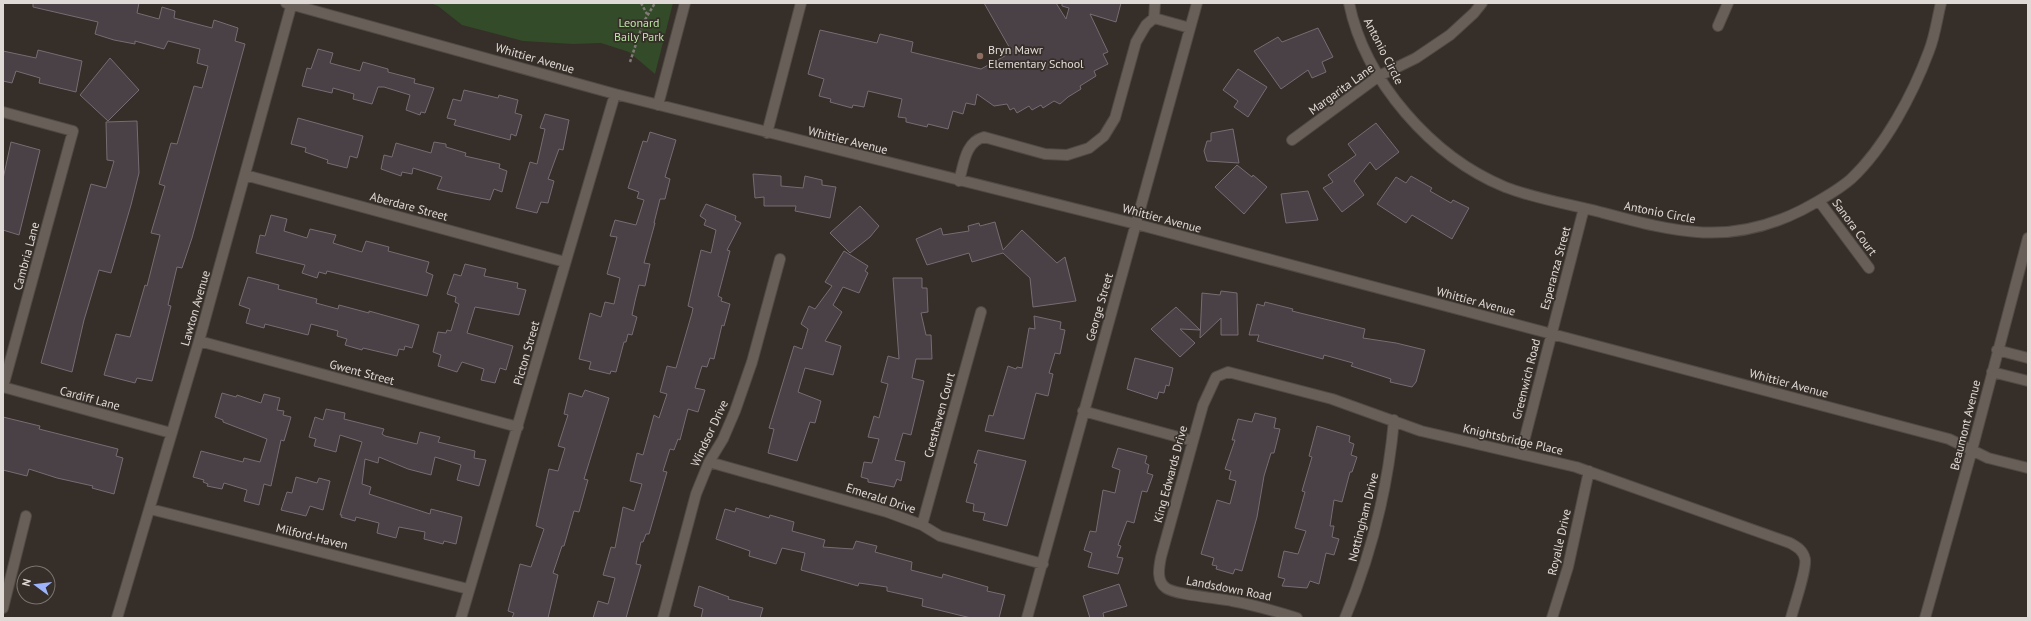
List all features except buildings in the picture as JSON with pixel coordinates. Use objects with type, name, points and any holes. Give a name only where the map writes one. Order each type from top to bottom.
[{"type":"street","name":"Whittier Avenue","points":[[290,3],[615,94],[1136,224],[1949,439],[1988,458],[2028,468]]},
{"type":"street","name":"Lawton Avenue","points":[[117,618],[199,342],[290,3]]},
{"type":"street","points":[[658,105],[685,3]]},
{"type":"street","points":[[767,133],[801,3]]},
{"type":"street","points":[[959,180],[969,146],[975,139],[984,137],[1045,154],[1066,155],[1089,148],[1104,136],[1115,118],[1136,42],[1146,25],[1154,18],[1155,3]]},
{"type":"street","name":"George Street","points":[[1027,618],[1197,3]]},
{"type":"street","name":"Antonio Circle","points":[[1349,3],[1353,20],[1379,76],[1395,100],[1418,128],[1450,155],[1480,174],[1504,186],[1532,196],[1681,232],[1709,234],[1760,228],[1782,220],[1819,201],[1850,179],[1878,148],[1910,96],[1930,49],[1941,3]]},
{"type":"street","name":"Margarita Lane","points":[[1292,140],[1379,76],[1416,58],[1450,36],[1482,3]]},
{"type":"street","points":[[1718,26],[1728,3]]},
{"type":"street","points":[[1154,18],[1190,28]]},
{"type":"street","name":"Picton Street","points":[[461,618],[468,589],[518,427],[615,94]]},
{"type":"street","name":"Cambria Lane","points":[[3,112],[73,131],[3,387]]},
{"type":"street","name":"Aberdare Street","points":[[245,175],[565,262]]},
{"type":"street","name":"Sanora Court","points":[[1819,201],[1869,268]]},
{"type":"street","name":"Esperanza Street","points":[[1551,334],[1584,208]]},
{"type":"street","name":"Beaumont Avenue","points":[[1925,618],[1972,450],[2028,238]]},
{"type":"street","name":"Windsor Drive","points":[[663,618],[696,494],[709,462],[723,439],[752,362],[780,259]]},
{"type":"street","name":"Cresthaven Court","points":[[922,525],[981,312]]},
{"type":"street","name":"Greenwich Road","points":[[1521,453],[1551,334]]},
{"type":"street","name":"Gwent Street","points":[[199,342],[518,427]]},
{"type":"street","points":[[1998,350],[2028,358]]},
{"type":"street","name":"Knightsbridge Place","points":[[1216,377],[1228,372],[1241,374],[1332,399],[1394,420],[1421,431],[1521,453],[1589,471],[1790,543],[1800,549],[1805,559],[1804,570],[1791,618]]},
{"type":"street","points":[[1992,372],[2028,381]]},
{"type":"street","name":"King Edwards Drive","points":[[1160,581],[1158,570],[1161,557],[1203,405],[1216,377]]},
{"type":"street","name":"Cardiff Lane","points":[[3,387],[171,433]]},
{"type":"street","points":[[1083,411],[1193,441]]},
{"type":"street","name":"Nottingham Drive","points":[[1345,618],[1356,593],[1377,525],[1391,455],[1394,420]]},
{"type":"street","name":"Emerald Drive","points":[[709,462],[887,512],[922,525],[940,536],[1043,564]]},
{"type":"street","name":"Royalle Drive","points":[[1552,618],[1568,567],[1589,471]]},
{"type":"street","name":"Milford-Haven","points":[[150,509],[468,589]]},
{"type":"street","points":[[3,608],[26,516]]},
{"type":"street","name":"Landsdown Road","points":[[1160,581],[1166,588],[1205,598],[1270,609],[1297,618]]},
{"type":"path","points":[[641,3],[647,14]]},
{"type":"path","points":[[630,62],[637,46],[642,23],[655,3]]},
{"type":"green space","name":"Leonard Baily Park","points":[[430,3],[673,3],[655,74],[629,52],[601,43],[573,44],[523,41],[462,25],[438,6]]},
{"type":"place","name":"Bryn Mawr Elementary School","points":[[980,56]]}]
